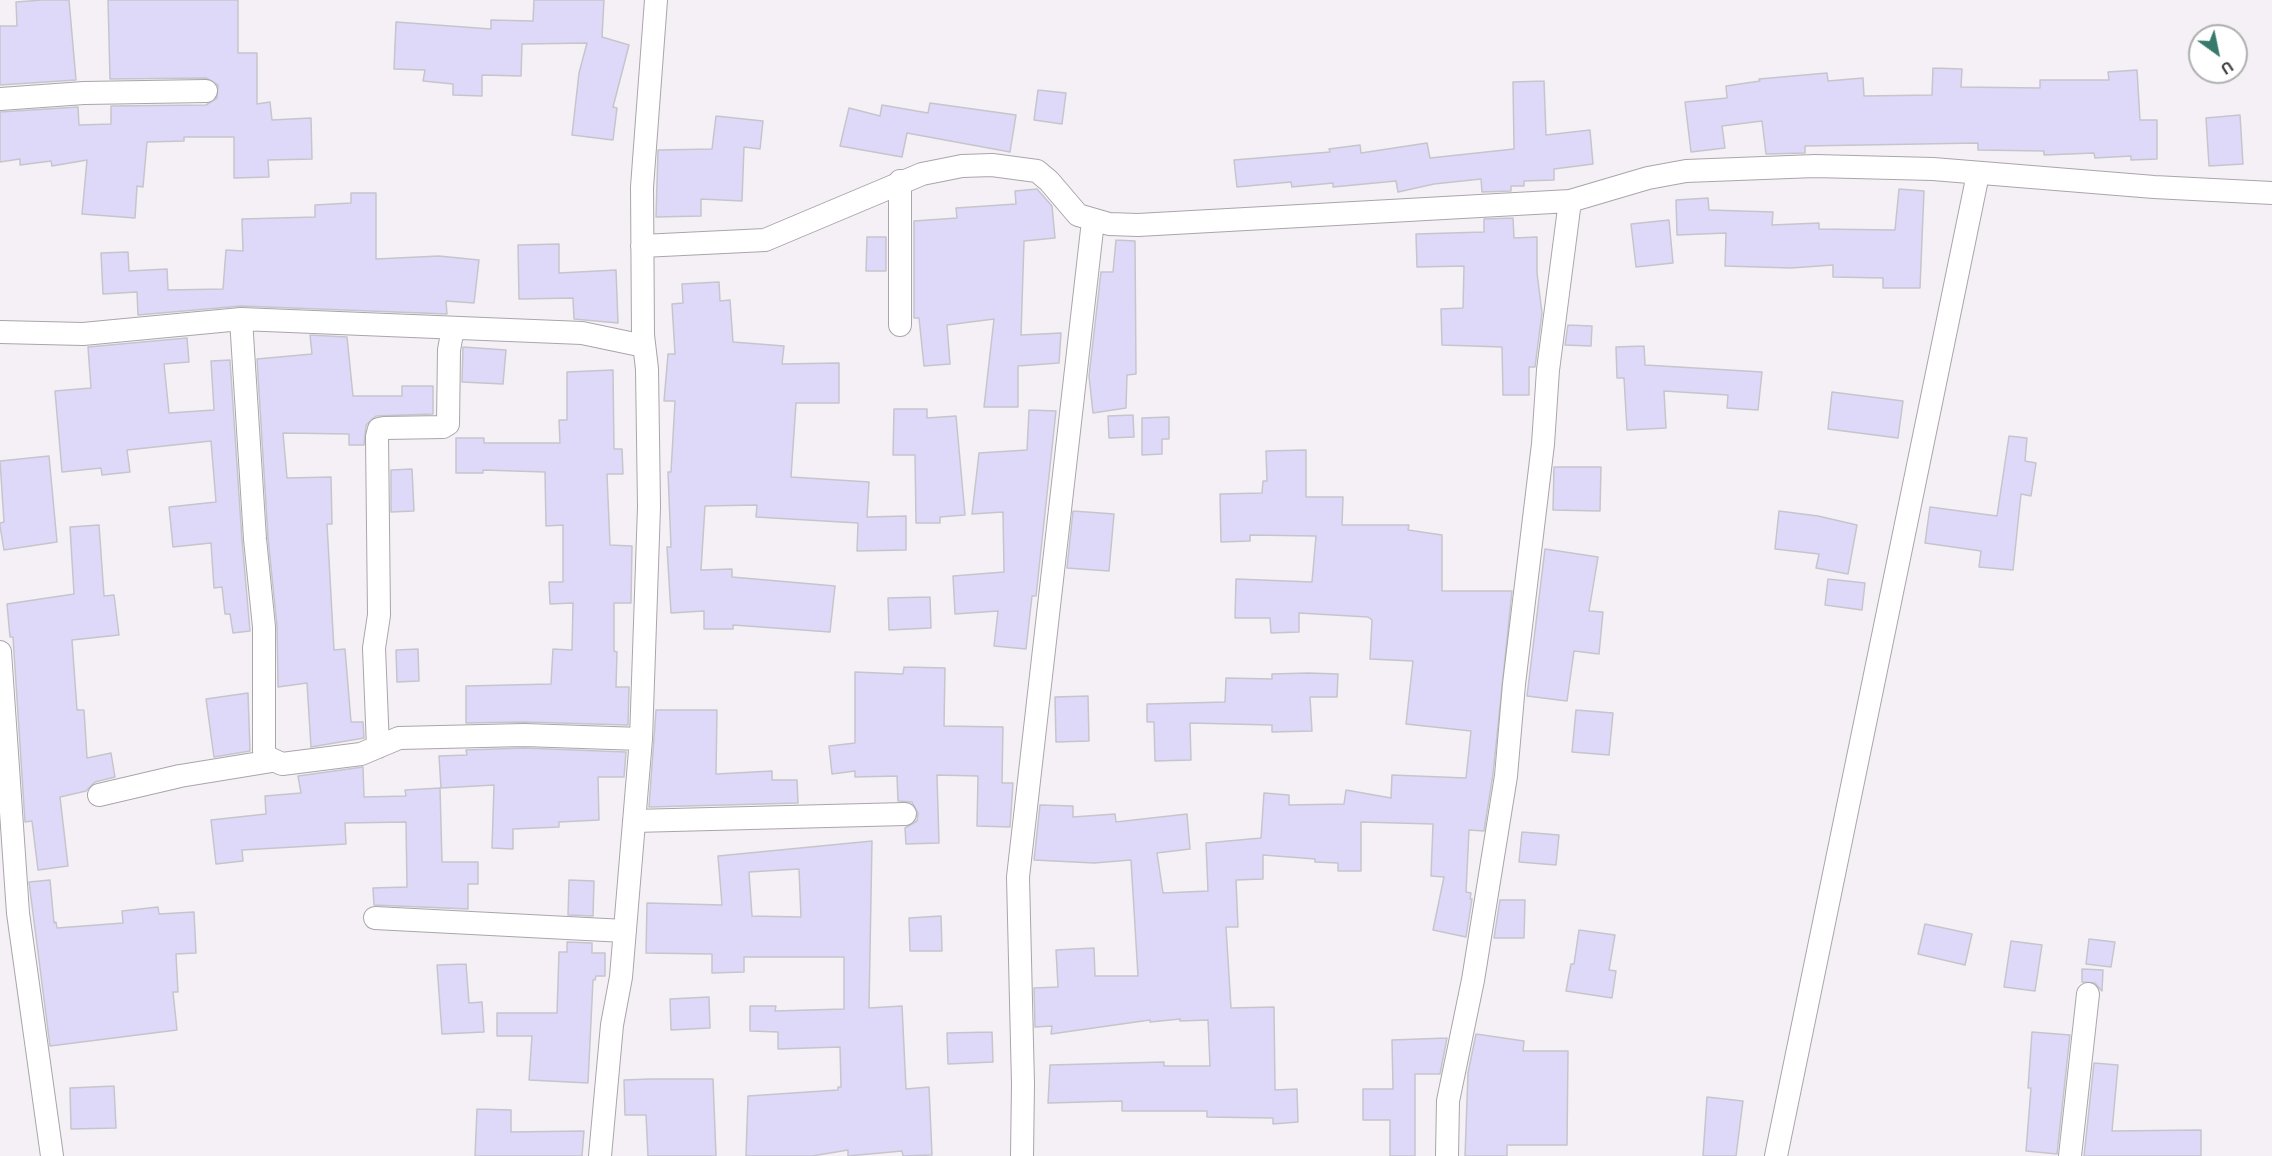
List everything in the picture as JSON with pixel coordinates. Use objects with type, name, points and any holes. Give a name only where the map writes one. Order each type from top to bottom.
[{"type":"street","points":[[600,1156],[612,1024],[621,977],[641,739],[649,507],[642,187],[656,0]]},
{"type":"street","points":[[0,99],[84,93],[206,91]]},
{"type":"street","points":[[642,246],[765,240],[800,227],[900,181],[962,166],[992,165],[1037,171],[1049,181],[1078,215],[1093,221],[1138,225],[1570,201],[1648,178],[1686,171],[1870,166],[2272,193]]},
{"type":"street","points":[[1776,1156],[1978,174]]},
{"type":"street","points":[[900,181],[900,324]]},
{"type":"street","points":[[1447,1156],[1448,1101],[1473,980],[1506,776],[1514,684],[1543,444],[1548,370],[1570,201]]},
{"type":"street","points":[[1022,1156],[1023,1084],[1018,877],[1093,221]]},
{"type":"street","points":[[0,332],[83,334],[241,320],[582,333],[644,346]]},
{"type":"street","points":[[241,320],[255,539],[264,627],[264,751],[272,761]]},
{"type":"street","points":[[378,747],[374,648],[379,615],[376,436],[379,429],[384,428],[443,427],[448,424],[449,350],[453,328]]},
{"type":"street","points":[[0,652],[18,913],[52,1156]]},
{"type":"street","points":[[99,795],[180,776],[272,761],[282,764],[361,754],[399,738],[524,735],[641,739]]},
{"type":"street","points":[[634,821],[905,814]]},
{"type":"street","points":[[375,918],[625,931]]},
{"type":"street","points":[[2070,1156],[2088,994]]},
{"type":"building","points":[[69,0],[76,80],[0,85],[0,26],[17,26],[16,2]]},
{"type":"building","points":[[108,0],[238,0],[238,53],[257,53],[257,104],[270,102],[272,120],[311,118],[312,159],[268,160],[269,177],[234,178],[234,137],[184,137],[184,141],[147,142],[143,187],[137,186],[135,218],[82,214],[87,160],[52,166],[51,161],[20,165],[20,159],[0,162],[0,112],[78,107],[79,125],[111,124],[111,106],[206,105],[217,98],[218,85],[206,78],[110,79]]},
{"type":"building","points":[[534,0],[604,0],[602,37],[629,45],[613,107],[617,108],[613,140],[572,135],[579,73],[587,43],[522,44],[521,76],[482,75],[482,96],[453,95],[453,84],[423,81],[425,70],[394,69],[396,22],[491,29],[491,20],[533,21]]},
{"type":"building","points":[[1933,68],[1962,69],[1961,87],[2040,88],[2040,80],[2109,80],[2108,72],[2137,70],[2140,120],[2157,120],[2157,159],[2131,160],[2131,156],[2095,158],[2094,153],[2044,155],[2044,151],[1978,150],[1978,143],[1805,146],[1805,153],[1766,154],[1762,121],[1722,126],[1725,148],[1691,152],[1685,102],[1727,98],[1726,86],[1760,81],[1759,79],[1827,73],[1828,81],[1863,78],[1864,96],[1932,95]]},
{"type":"building","points":[[1544,81],[1546,135],[1590,130],[1593,164],[1554,169],[1554,180],[1524,181],[1524,186],[1511,186],[1511,191],[1482,192],[1481,179],[1434,184],[1398,192],[1396,181],[1333,187],[1333,183],[1292,187],[1291,182],[1237,187],[1234,160],[1330,152],[1329,149],[1360,145],[1361,153],[1427,143],[1430,158],[1514,149],[1513,82]]},
{"type":"building","points":[[1038,90],[1066,93],[1062,124],[1034,120]]},
{"type":"building","points":[[930,103],[1016,115],[1010,152],[907,133],[902,157],[840,146],[849,108],[880,116],[882,105],[928,113]]},
{"type":"building","points":[[2240,115],[2243,164],[2209,166],[2206,118]]},
{"type":"building","points":[[716,116],[763,121],[760,149],[744,147],[742,201],[701,199],[701,216],[656,217],[658,150],[712,149]]},
{"type":"building","points":[[1037,189],[1052,206],[1055,238],[1024,241],[1021,335],[1061,333],[1059,363],[1018,366],[1018,407],[984,407],[994,319],[947,325],[950,364],[924,366],[919,318],[914,318],[914,221],[957,218],[956,208],[1016,204],[1015,191]]},
{"type":"building","points":[[1899,189],[1924,191],[1920,288],[1883,288],[1883,278],[1833,277],[1833,265],[1791,268],[1725,266],[1726,233],[1677,235],[1676,200],[1708,198],[1709,210],[1773,212],[1772,225],[1819,223],[1819,229],[1895,230]]},
{"type":"building","points":[[351,193],[376,193],[376,259],[439,256],[479,260],[474,303],[446,301],[447,314],[241,306],[138,315],[137,292],[103,294],[101,253],[128,252],[129,271],[167,269],[168,290],[223,289],[226,250],[243,251],[242,219],[315,217],[315,205],[351,203]]},
{"type":"building","points":[[1513,218],[1514,238],[1537,237],[1537,273],[1542,313],[1535,367],[1529,367],[1529,395],[1503,395],[1502,347],[1442,345],[1441,309],[1463,308],[1464,266],[1417,267],[1416,234],[1484,232],[1484,219]]},
{"type":"building","points":[[1669,220],[1673,263],[1636,267],[1631,224]]},
{"type":"building","points":[[867,237],[886,237],[886,271],[866,271]]},
{"type":"building","points":[[1116,240],[1135,241],[1136,374],[1127,375],[1126,408],[1093,413],[1089,376],[1101,272],[1113,272]]},
{"type":"building","points":[[559,244],[559,273],[616,270],[618,323],[574,319],[573,298],[519,299],[518,245]]},
{"type":"building","points":[[719,282],[720,301],[730,300],[733,342],[784,346],[782,364],[839,363],[839,403],[796,403],[791,477],[869,482],[867,517],[906,516],[906,550],[857,551],[858,523],[756,517],[757,505],[705,506],[701,570],[732,569],[732,577],[835,586],[830,632],[733,625],[733,629],[704,629],[704,611],[671,613],[667,547],[671,547],[668,472],[671,472],[675,401],[664,401],[668,354],[675,354],[672,304],[683,303],[682,284]]},
{"type":"building","points":[[1568,325],[1592,326],[1591,346],[1565,345]]},
{"type":"building","points":[[310,335],[347,337],[353,396],[402,396],[402,386],[433,386],[433,414],[376,416],[366,425],[364,445],[349,445],[349,434],[283,433],[287,478],[331,477],[332,524],[327,524],[334,650],[345,649],[351,722],[363,722],[364,738],[311,747],[307,683],[278,687],[277,626],[268,538],[257,359],[312,354]]},
{"type":"building","points":[[187,338],[189,362],[164,364],[169,413],[214,410],[211,361],[230,360],[250,631],[233,633],[230,614],[225,614],[222,587],[214,588],[211,543],[173,547],[169,507],[216,502],[211,441],[127,450],[130,472],[102,475],[101,468],[62,472],[55,391],[91,388],[88,347]]},
{"type":"building","points":[[1644,346],[1645,365],[1762,372],[1758,410],[1727,408],[1728,395],[1664,391],[1666,428],[1627,430],[1624,378],[1617,378],[1616,347]]},
{"type":"building","points":[[463,347],[506,350],[503,384],[462,382]]},
{"type":"building","points":[[613,370],[614,449],[622,449],[623,474],[607,474],[610,545],[632,546],[631,603],[614,603],[614,651],[617,652],[616,687],[629,687],[628,725],[466,723],[466,686],[551,684],[553,649],[572,650],[573,603],[550,604],[549,582],[563,582],[563,525],[546,526],[545,472],[483,470],[483,473],[456,473],[456,438],[484,438],[484,443],[560,443],[559,420],[567,420],[567,372]]},
{"type":"building","points":[[1832,392],[1903,401],[1898,438],[1828,429]]},
{"type":"building","points":[[894,409],[927,409],[927,418],[956,416],[965,515],[940,517],[940,523],[916,523],[915,455],[893,455]]},
{"type":"building","points":[[1029,410],[1056,411],[1036,596],[1032,596],[1026,649],[994,646],[998,611],[955,614],[953,576],[1004,572],[1003,512],[972,514],[979,453],[1027,450]]},
{"type":"building","points":[[1133,415],[1134,437],[1109,438],[1108,416]]},
{"type":"building","points":[[1169,417],[1169,439],[1162,439],[1162,454],[1142,455],[1142,418]]},
{"type":"building","points":[[2009,436],[2027,438],[2025,461],[2036,463],[2031,496],[2021,494],[2013,570],[1979,567],[1981,551],[1925,543],[1930,507],[1997,516]]},
{"type":"building","points":[[1306,450],[1306,497],[1343,497],[1342,525],[1409,525],[1408,530],[1442,535],[1442,591],[1512,591],[1493,774],[1484,831],[1469,830],[1466,892],[1471,893],[1470,899],[1472,899],[1466,937],[1433,930],[1444,877],[1431,876],[1433,824],[1361,822],[1361,871],[1338,871],[1338,863],[1315,862],[1315,859],[1263,855],[1263,879],[1236,880],[1238,927],[1226,927],[1231,1008],[1274,1007],[1275,1090],[1297,1089],[1298,1122],[1273,1124],[1273,1118],[1207,1117],[1207,1111],[1122,1111],[1122,1101],[1048,1103],[1050,1065],[1164,1062],[1164,1066],[1210,1066],[1208,1020],[1180,1021],[1180,1019],[1150,1022],[1150,1020],[1051,1034],[1052,1026],[1035,1027],[1034,988],[1058,987],[1056,950],[1094,948],[1095,976],[1138,976],[1131,860],[1094,863],[1034,860],[1040,805],[1073,806],[1073,817],[1115,814],[1116,822],[1187,814],[1190,849],[1157,853],[1163,893],[1208,891],[1206,843],[1261,838],[1264,793],[1289,795],[1289,805],[1344,804],[1346,790],[1391,798],[1392,775],[1466,778],[1471,731],[1406,724],[1413,661],[1370,659],[1372,620],[1368,617],[1299,613],[1299,632],[1271,633],[1270,618],[1235,618],[1236,579],[1312,582],[1316,536],[1250,535],[1250,541],[1221,542],[1220,494],[1262,493],[1263,481],[1267,481],[1266,451]]},
{"type":"building","points":[[49,456],[57,542],[4,550],[0,526],[0,523],[4,522],[0,461]]},
{"type":"building","points":[[1554,467],[1601,467],[1600,511],[1553,510]]},
{"type":"building","points":[[412,469],[414,511],[391,512],[391,470]]},
{"type":"building","points":[[1073,511],[1114,514],[1109,571],[1067,568]]},
{"type":"building","points":[[1779,511],[1818,516],[1857,525],[1848,574],[1816,568],[1819,554],[1775,549]]},
{"type":"building","points":[[99,525],[104,596],[114,595],[119,635],[72,640],[77,710],[84,710],[87,758],[111,753],[115,777],[95,782],[86,791],[60,797],[68,866],[38,870],[32,821],[25,822],[13,637],[10,637],[7,604],[74,594],[70,527]]},
{"type":"building","points":[[1545,549],[1598,557],[1589,611],[1603,612],[1599,654],[1574,651],[1567,701],[1527,696]]},
{"type":"building","points":[[1828,579],[1865,583],[1862,610],[1825,605]]},
{"type":"building","points":[[930,597],[931,628],[889,630],[888,598]]},
{"type":"building","points":[[418,649],[419,681],[397,682],[396,650]]},
{"type":"building","points":[[904,667],[945,668],[944,726],[1003,727],[1002,783],[1013,783],[1010,827],[977,826],[978,776],[937,775],[939,843],[906,844],[905,828],[917,821],[918,813],[912,802],[898,801],[897,776],[855,777],[855,771],[832,774],[829,746],[855,743],[855,672],[903,674]]},
{"type":"building","points":[[1272,674],[1338,674],[1337,697],[1310,697],[1312,731],[1272,732],[1272,725],[1190,723],[1191,760],[1155,761],[1154,722],[1147,722],[1147,704],[1225,702],[1226,678],[1272,679]]},
{"type":"building","points":[[248,693],[250,751],[214,757],[206,699]]},
{"type":"building","points":[[1088,696],[1089,741],[1056,742],[1055,697]]},
{"type":"building","points":[[656,710],[717,710],[716,774],[772,771],[772,780],[797,780],[798,803],[649,807]]},
{"type":"building","points":[[1576,710],[1613,713],[1609,755],[1572,752]]},
{"type":"building","points":[[524,748],[626,752],[624,777],[598,777],[599,820],[559,822],[559,827],[513,829],[513,849],[492,848],[494,785],[441,788],[439,756],[467,755],[466,750]]},
{"type":"building","points":[[363,767],[364,797],[406,796],[405,790],[440,788],[442,862],[478,862],[478,884],[468,884],[468,909],[374,905],[373,888],[407,887],[406,822],[345,823],[346,844],[242,850],[243,861],[216,864],[211,820],[266,814],[265,796],[301,793],[298,776]]},
{"type":"building","points":[[1522,832],[1559,835],[1556,865],[1519,862]]},
{"type":"building","points":[[872,841],[869,1008],[902,1006],[906,1089],[929,1087],[932,1155],[903,1156],[902,1151],[848,1156],[848,1150],[812,1156],[746,1156],[748,1096],[838,1090],[838,1087],[841,1087],[840,1047],[778,1049],[778,1032],[750,1031],[750,1006],[776,1006],[775,1011],[844,1009],[844,957],[744,957],[744,972],[712,973],[712,954],[646,953],[647,903],[722,905],[718,856]],"holes":[[[799,869],[801,917],[752,916],[749,872]]]},
{"type":"building","points":[[50,880],[54,923],[56,922],[57,928],[123,923],[122,911],[158,907],[159,914],[194,912],[196,953],[176,954],[178,992],[173,992],[177,1030],[50,1046],[29,882]]},
{"type":"building","points":[[569,880],[594,881],[593,916],[568,915]]},
{"type":"building","points":[[1500,900],[1525,900],[1524,938],[1494,938]]},
{"type":"building","points":[[941,916],[942,951],[910,951],[909,918]]},
{"type":"building","points":[[1925,924],[1972,934],[1965,965],[1918,954]]},
{"type":"building","points":[[1579,930],[1615,935],[1609,970],[1616,971],[1612,998],[1566,991],[1571,964],[1574,964]]},
{"type":"building","points":[[2089,939],[2115,942],[2111,967],[2086,964]]},
{"type":"building","points":[[2011,941],[2042,945],[2035,991],[2004,987]]},
{"type":"building","points":[[567,942],[592,943],[592,953],[605,953],[605,976],[596,976],[593,980],[588,1083],[529,1080],[532,1036],[497,1036],[497,1013],[557,1013],[559,952],[567,952]]},
{"type":"building","points":[[466,964],[469,1003],[482,1002],[484,1032],[442,1034],[437,965]]},
{"type":"building","points":[[2082,969],[2103,970],[2102,991],[2095,983],[2082,982]]},
{"type":"building","points":[[709,997],[710,1028],[671,1030],[670,999]]},
{"type":"building","points":[[992,1032],[993,1062],[948,1064],[947,1033]]},
{"type":"building","points":[[2032,1032],[2070,1035],[2057,1154],[2026,1151],[2031,1088],[2028,1088]]},
{"type":"building","points":[[1476,1034],[1524,1041],[1523,1051],[1568,1051],[1567,1145],[1507,1145],[1507,1156],[1465,1156],[1468,1073]]},
{"type":"building","points":[[1447,1038],[1440,1074],[1415,1074],[1415,1156],[1390,1156],[1390,1120],[1363,1120],[1363,1089],[1393,1089],[1392,1040]]},
{"type":"building","points":[[2094,1063],[2118,1065],[2112,1131],[2201,1130],[2201,1156],[2084,1156]]},
{"type":"building","points":[[713,1079],[716,1156],[648,1156],[646,1115],[625,1115],[624,1080]]},
{"type":"building","points":[[114,1086],[116,1128],[71,1129],[70,1088]]},
{"type":"building","points":[[1707,1097],[1743,1101],[1736,1156],[1703,1156]]},
{"type":"building","points":[[477,1109],[511,1110],[511,1132],[584,1131],[582,1156],[475,1156]]}]
